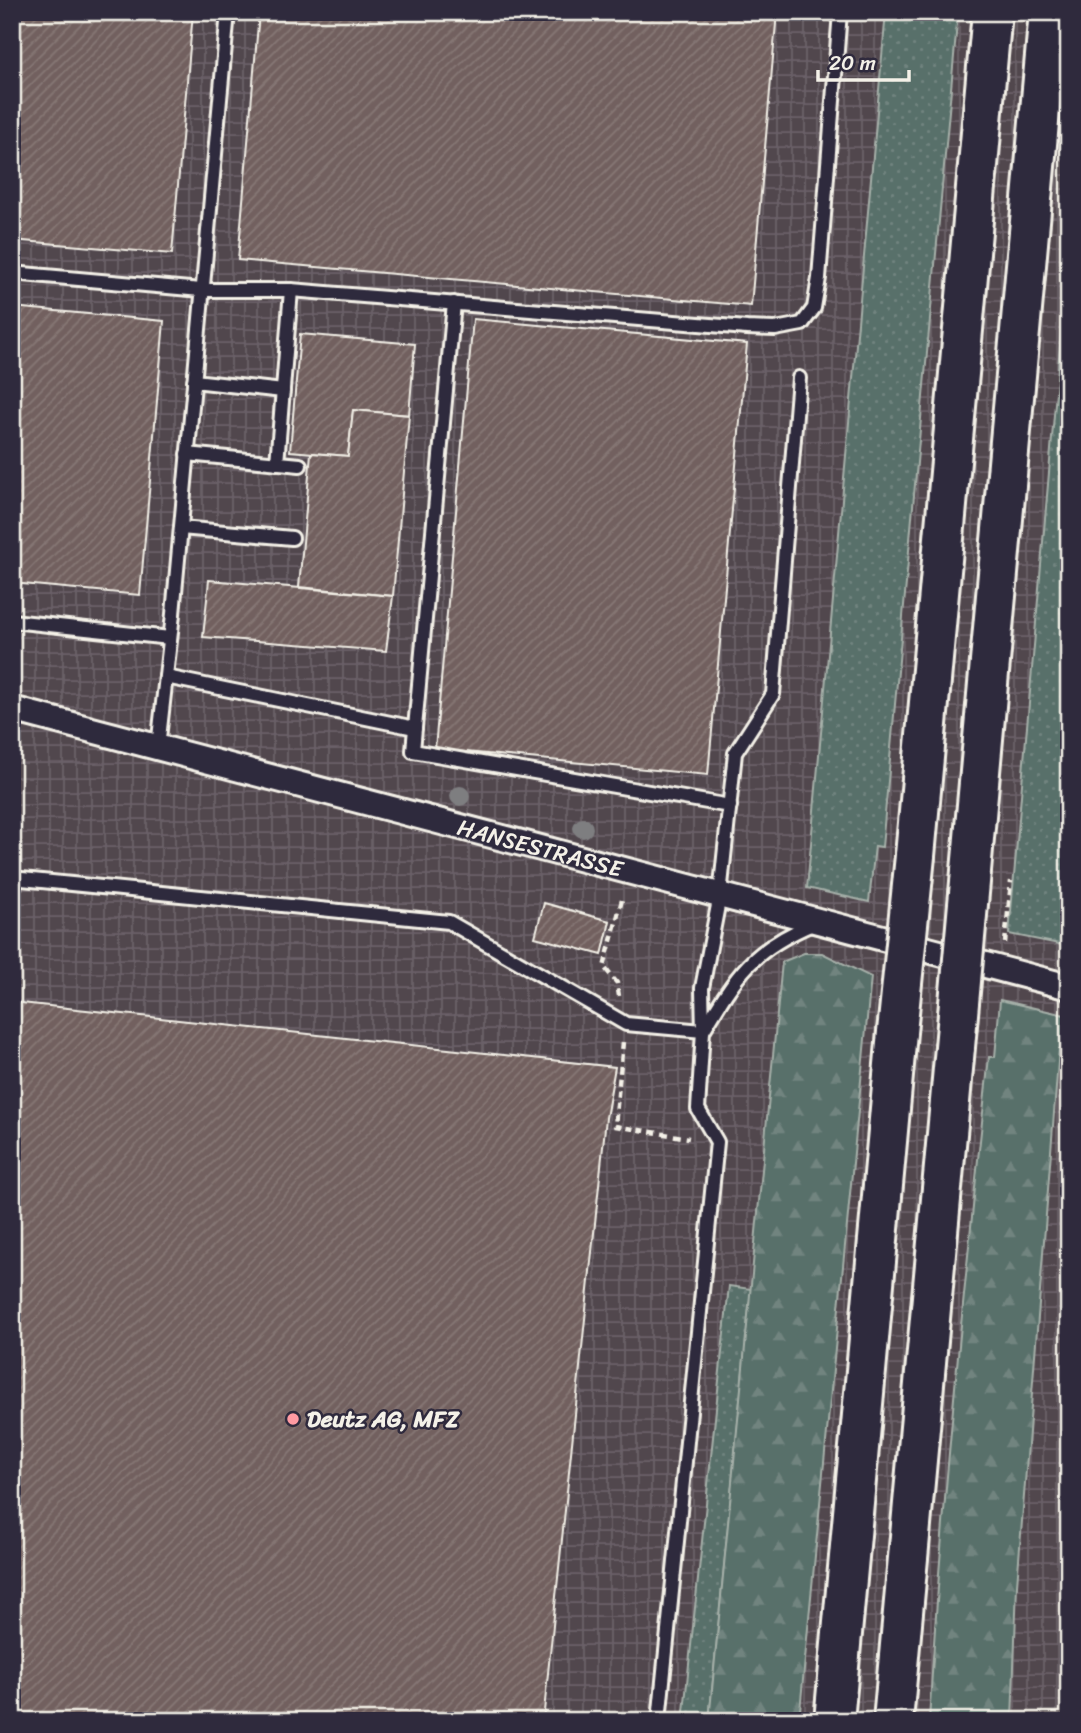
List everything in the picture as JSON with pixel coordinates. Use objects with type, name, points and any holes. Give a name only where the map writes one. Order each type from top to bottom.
[{"type":"highway","points":[[834,1721],[992,12]]},
{"type":"highway","points":[[893,1721],[1049,12]]},
{"type":"street","name":"HANSESTRASSE","points":[[12,709],[1069,987]]},
{"type":"lane","points":[[158,747],[181,528],[228,12]]},
{"type":"lane","points":[[12,273],[201,290],[291,290],[747,328],[802,324],[814,309],[819,278],[840,12]]},
{"type":"lane","points":[[277,463],[291,290]]},
{"type":"lane","points":[[454,303],[413,751],[730,806]]},
{"type":"lane","points":[[659,1721],[718,1142],[698,1109],[703,1031],[702,988],[720,895],[735,753],[773,694],[799,378]]},
{"type":"lane","points":[[194,381],[283,391]]},
{"type":"lane","points":[[187,454],[300,465]]},
{"type":"lane","points":[[181,528],[292,538]]},
{"type":"lane","points":[[12,621],[170,638]]},
{"type":"lane","points":[[166,677],[415,728]]},
{"type":"lane","points":[[12,877],[449,922],[626,1024],[703,1031]]},
{"type":"lane","points":[[703,1031],[733,980],[756,954],[785,935],[819,921]]},
{"type":"path","points":[[1006,936],[1011,881]]},
{"type":"shaded area","points":[[12,12],[1069,12],[1069,1721],[12,1721]]},
{"type":"green space","points":[[886,12],[958,12],[882,847],[875,846],[869,902],[807,888]]},
{"type":"green space","points":[[1069,242],[1069,946],[1009,934]]},
{"type":"green space","points":[[804,953],[822,953],[871,977],[799,1721],[709,1721],[782,962]]},
{"type":"green space","points":[[1000,1000],[1069,1016],[1065,1031],[1067,1049],[1059,1049],[1017,1585],[1012,1721],[929,1721],[940,1555],[963,1306],[989,1057],[995,1057]]},
{"type":"green space","points":[[729,1286],[751,1289],[709,1721],[683,1721]]},
{"type":"building","points":[[12,12],[193,12],[172,254],[12,240]]},
{"type":"building","points":[[259,12],[777,12],[751,306],[238,260]]},
{"type":"building","points":[[12,307],[164,321],[140,595],[12,583]]},
{"type":"building","points":[[473,319],[747,344],[708,775],[435,749]]},
{"type":"building","points":[[300,334],[415,344],[409,415],[353,410],[348,456],[290,451]]},
{"type":"building","points":[[353,410],[409,415],[393,596],[299,587],[311,453],[348,456]]},
{"type":"building","points":[[209,580],[393,596],[386,651],[203,637]]},
{"type":"building","points":[[544,903],[610,921],[602,955],[535,937]]},
{"type":"building","name":"Deutz AG, MFZ","points":[[12,1002],[615,1067],[606,1118],[543,1721],[12,1721]]},
{"type":"place","name":"Deutz AG, MFZ","points":[[293,1419]]}]
